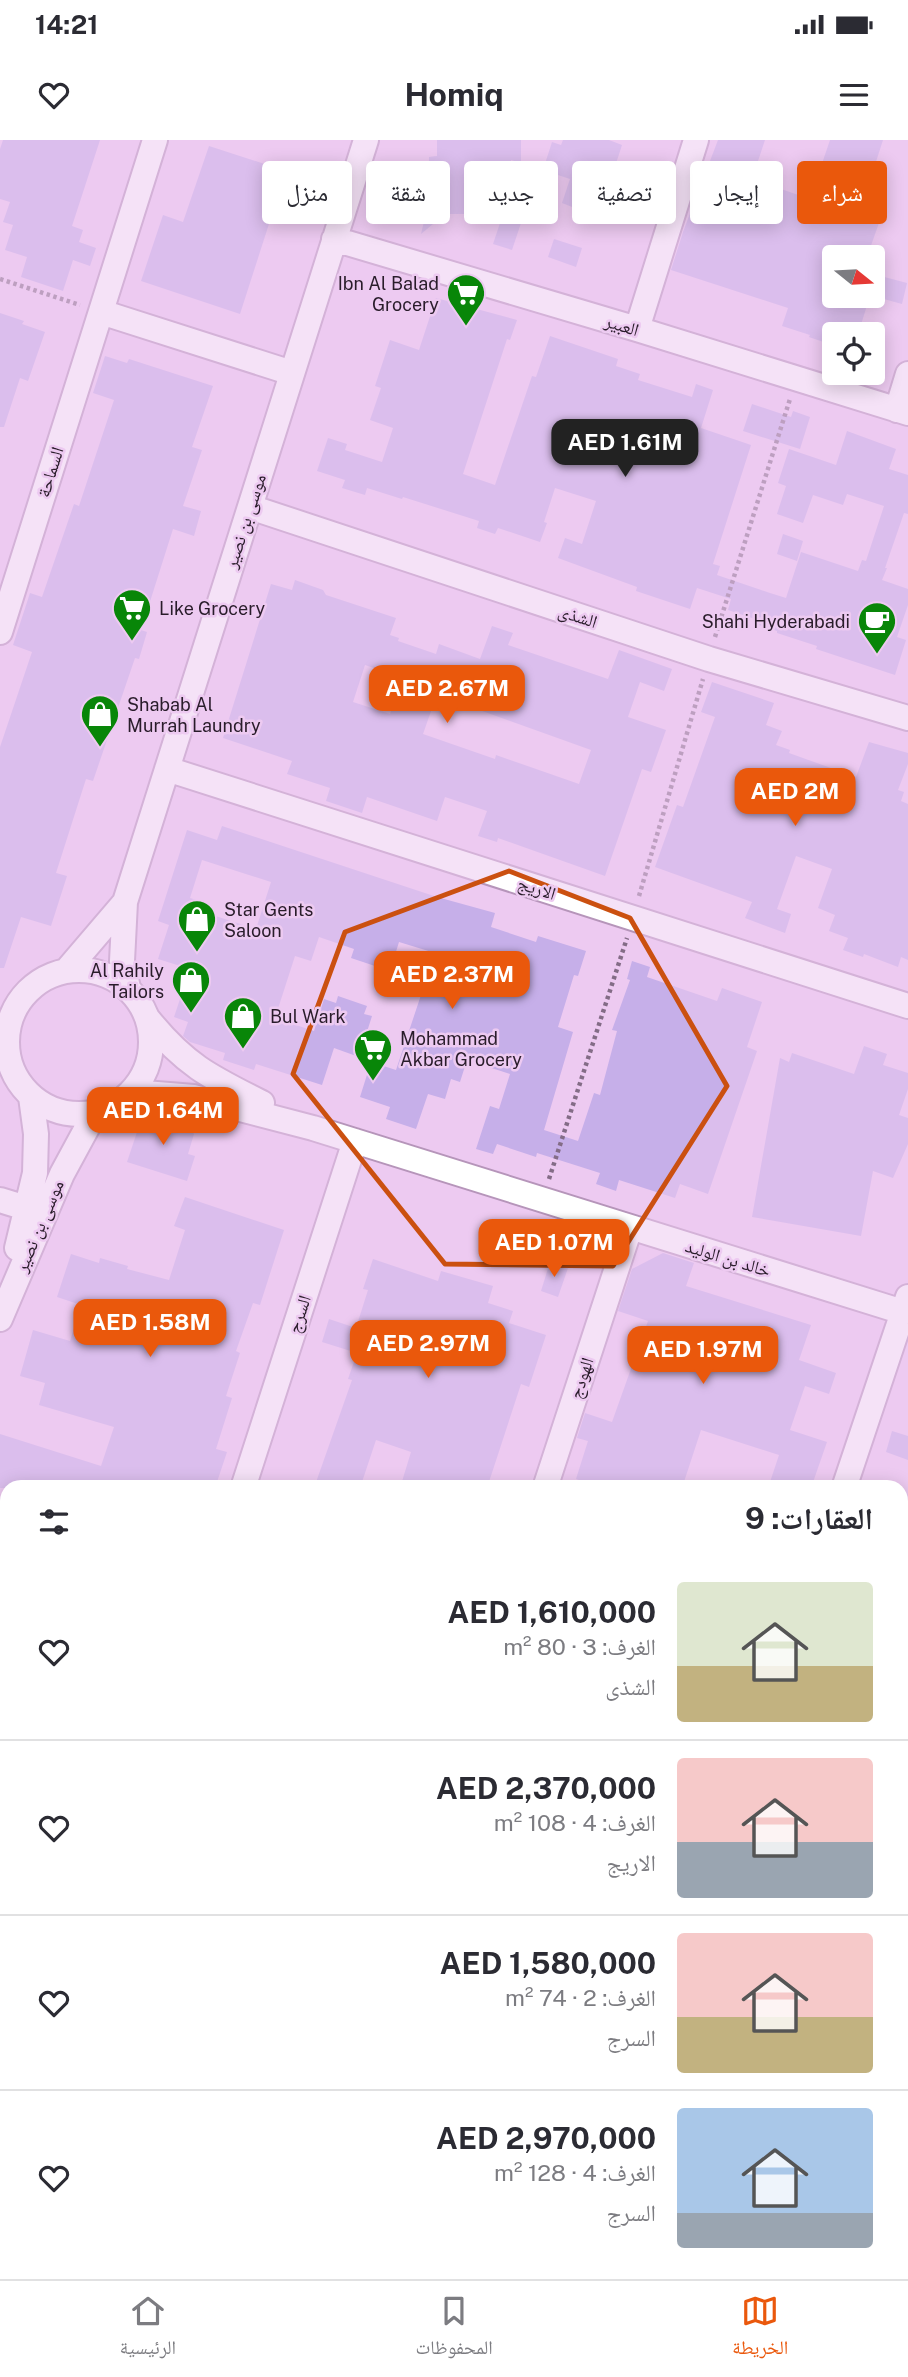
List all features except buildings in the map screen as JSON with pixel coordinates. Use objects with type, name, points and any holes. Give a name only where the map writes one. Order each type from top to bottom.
[{"type":"street","name":"السماحة","points":[[0,632],[155,140]]},
{"type":"street","name":"موسى بن نصير","points":[[128,988],[122,961],[125,902],[366,140]]},
{"type":"street","points":[[637,329],[696,140]]},
{"type":"street","name":"العبير","points":[[334,239],[902,411]]},
{"type":"street","points":[[101,312],[292,373]]},
{"type":"street","points":[[902,411],[908,374]]},
{"type":"street","name":"الشذى","points":[[250,507],[709,659],[908,718]]},
{"type":"street","name":"الاريج","points":[[167,769],[908,1006]]},
{"type":"street","name":"موسى بن نصير","points":[[66,971],[125,902]]},
{"type":"street","points":[[88,970],[109,976],[128,988],[148,1019],[151,1038],[150,1057],[143,1076],[132,1091],[116,1105],[96,1113],[73,1115],[50,1109],[31,1097],[19,1084],[4,1049],[13,1013],[11,996],[66,971],[88,970]]},
{"type":"street","name":"خالد بن الوليد","points":[[148,1019],[170,1047],[194,1066],[217,1081],[313,1128]]},
{"type":"street","name":"خالد بن الوليد","points":[[132,1091],[206,1099],[313,1128],[629,1228],[906,1304]]},
{"type":"street","name":"موسى بن نصير","points":[[3,1311],[35,1173],[31,1097]]},
{"type":"street","name":"موسى بن نصير","points":[[3,1311],[70,1156],[96,1113]]},
{"type":"street","name":"السرج","points":[[246,1480],[355,1141]]},
{"type":"street","points":[[0,1200],[26,1208]]},
{"type":"street","name":"الهودج","points":[[548,1480],[629,1228]]},
{"type":"street","points":[[847,1480],[906,1304]]},
{"type":"path","points":[[0,279],[101,312]]},
{"type":"path","points":[[542,1200],[633,919],[709,659],[796,379]]},
{"type":"highlighted area","points":[[509,871],[630,918],[727,1086],[613,1266],[445,1264],[293,1074],[345,932]]},
{"type":"place","name":"Ibn Al Balad Grocery","points":[[466,327]]},
{"type":"place","name":"Like Grocery","points":[[132,642]]},
{"type":"place","name":"Shahi Hyderabadi","points":[[877,655]]},
{"type":"place","name":"Shabab Al Murrah Laundry","points":[[100,748]]},
{"type":"place","name":"Star Gents Saloon","points":[[197,953]]},
{"type":"place","name":"Al Rahily Tailors","points":[[191,1014]]},
{"type":"place","name":"Bul Wark","points":[[243,1050]]},
{"type":"place","name":"Mohammad Akbar Grocery","points":[[373,1082]]}]
